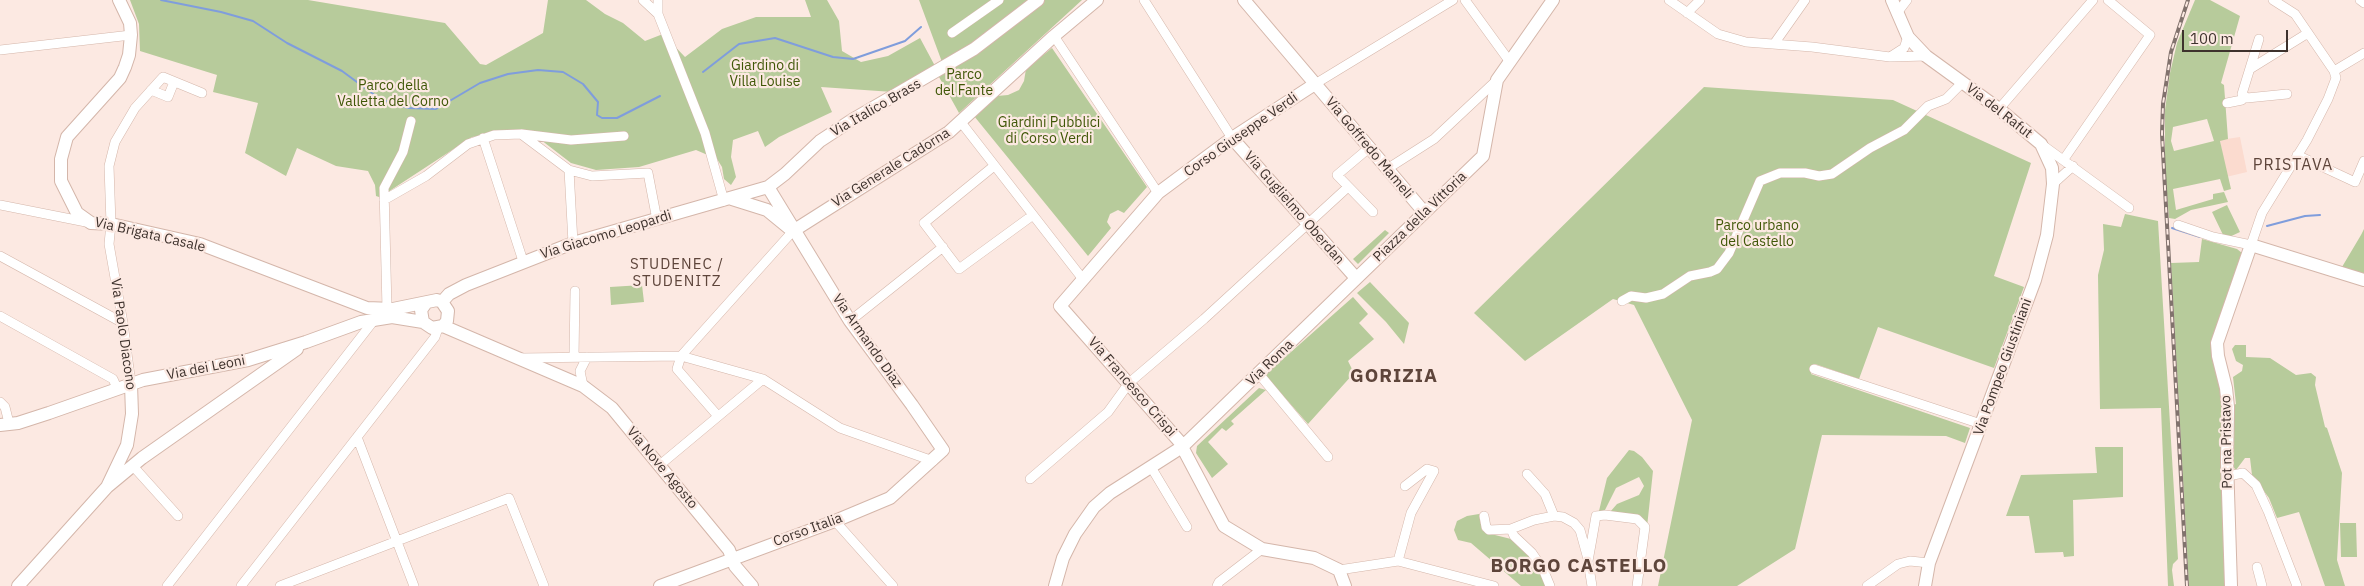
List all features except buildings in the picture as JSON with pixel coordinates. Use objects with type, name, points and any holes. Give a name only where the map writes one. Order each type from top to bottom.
[{"type":"main road","name":"Via Brigata Casale","points":[[120,0],[130,23],[129,55],[120,78],[67,137],[60,158],[61,181],[77,213],[90,223],[111,224],[200,244],[367,308],[416,312],[436,325],[520,358]]},
{"type":"main road","name":"Via Italico Brass","points":[[768,187],[820,142],[852,120],[974,50],[1038,0]]},
{"type":"main road","name":"Via Generale Cadorna","points":[[793,231],[949,132],[1054,36],[1097,0]]},
{"type":"main road","name":"Via Goffredo Mameli","points":[[1244,0],[1424,212]]},
{"type":"main road","points":[[1497,80],[1553,0]]},
{"type":"main road","name":"Via del Rafut","points":[[1892,0],[1908,37],[1926,56],[1999,109],[2041,144]]},
{"type":"main road","name":"Piazza della Vittoria","points":[[1356,278],[1483,156],[1497,80]]},
{"type":"main road","name":"Corso Giuseppe Verdi","points":[[1060,306],[1082,278],[1158,193],[1232,138],[1315,84]]},
{"type":"main road","name":"Via Guglielmo Oberdan","points":[[1232,138],[1356,278]]},
{"type":"main road","name":"Via Pompeo Giustiniani","points":[[1924,586],[1929,563],[2035,280],[2048,235],[2053,184],[2052,168],[2041,144]]},
{"type":"main road","name":"Via Giacomo Leopardi","points":[[446,301],[524,261],[573,243],[768,187]]},
{"type":"main road","points":[[767,210],[768,187]]},
{"type":"main road","name":"Via Armando Diaz","points":[[768,187],[793,231],[850,320],[943,450]]},
{"type":"main road","points":[[728,200],[767,210],[793,231]]},
{"type":"main road","points":[[2251,245],[2364,280]]},
{"type":"main road","name":"Pot na Pristavo","points":[[2231,586],[2228,407],[2217,343],[2251,245]]},
{"type":"main road","name":"Via Roma","points":[[1055,586],[1064,558],[1075,534],[1094,507],[1110,493],[1182,447],[1356,278]]},
{"type":"main road","name":"Via Brigata Casale","points":[[390,309],[426,303],[431,300],[446,301]]},
{"type":"main road","points":[[426,303],[436,325],[448,316],[446,301]]},
{"type":"main road","name":"Via Francesco Crispi","points":[[1060,306],[1180,441],[1224,526],[1262,548]]},
{"type":"main road","points":[[362,322],[367,308]]},
{"type":"main road","name":"Via dei Leoni","points":[[5,424],[50,413],[131,384],[248,360],[375,319],[404,318],[436,325]]},
{"type":"main road","points":[[107,487],[137,462],[306,342]]},
{"type":"main road","name":"Via Nove Agosto","points":[[520,358],[583,386],[612,408],[661,464],[729,550],[735,566],[752,586]]},
{"type":"main road","name":"Via Paolo Diacono","points":[[18,586],[107,487],[127,445],[132,414],[131,384]]},
{"type":"main road","name":"Corso Italia","points":[[660,586],[835,521],[890,498],[943,450]]},
{"type":"main road","points":[[1262,548],[1314,558],[1339,570],[1345,586]]},
{"type":"street","points":[[643,0],[658,14]]},
{"type":"street","points":[[658,0],[658,14],[705,133],[728,200]]},
{"type":"street","points":[[952,34],[999,0]]},
{"type":"street","points":[[1144,0],[1232,138]]},
{"type":"street","name":"Corso Giuseppe Verdi","points":[[1315,84],[1453,0]]},
{"type":"street","points":[[1464,0],[1510,62]]},
{"type":"street","points":[[1669,0],[1718,34],[1746,42],[1890,57],[1926,56]]},
{"type":"street","points":[[1687,13],[1700,0]]},
{"type":"street","points":[[1774,44],[1805,0]]},
{"type":"street","points":[[1897,13],[1907,0]]},
{"type":"street","points":[[1999,109],[2093,0]]},
{"type":"street","points":[[2064,159],[2150,35],[2108,0]]},
{"type":"street","points":[[2178,225],[2213,237],[2251,245],[2262,213],[2298,155],[2328,100],[2336,78],[2334,71],[2295,14],[2273,0]]},
{"type":"street","points":[[2360,0],[2364,4]]},
{"type":"street","points":[[2250,69],[2308,33]]},
{"type":"street","points":[[0,50],[131,35]]},
{"type":"street","points":[[1054,36],[1158,193]]},
{"type":"street","points":[[1890,57],[1904,48],[1908,37]]},
{"type":"street","points":[[2244,96],[2242,94],[2259,39]]},
{"type":"street","points":[[2334,71],[2364,53]]},
{"type":"street","name":"Via Paolo Diacono","points":[[131,384],[123,323],[109,244],[111,224],[109,166],[115,142],[135,108],[163,77],[174,82]]},
{"type":"street","points":[[1387,169],[1434,139],[1497,80]]},
{"type":"street","points":[[152,90],[168,97],[174,82],[202,93]]},
{"type":"street","points":[[1622,301],[1631,296],[1646,298],[1663,294],[1690,276],[1710,272],[1717,268],[1730,253],[1760,181],[1780,173],[1805,173],[1819,176],[1832,174],[1870,148],[1904,130],[1928,106],[1946,99],[1962,83]]},
{"type":"street","points":[[2244,96],[2246,98],[2254,98],[2287,94]]},
{"type":"street","points":[[2227,103],[2242,100],[2244,96]]},
{"type":"street","points":[[390,309],[384,188],[403,152],[411,121]]},
{"type":"street","points":[[960,121],[1082,278]]},
{"type":"street","points":[[384,200],[426,176],[468,144],[494,135],[521,134],[571,140],[624,136]]},
{"type":"street","points":[[521,134],[569,170],[592,176],[648,173],[657,220]]},
{"type":"street","points":[[483,138],[524,261]]},
{"type":"street","name":"Via del Rafut","points":[[2041,144],[2129,208]]},
{"type":"street","points":[[1369,148],[1337,174],[1373,212]]},
{"type":"street","points":[[2298,155],[2355,182],[2364,161]]},
{"type":"street","points":[[994,166],[924,223],[959,269],[1032,215]]},
{"type":"street","points":[[2053,184],[2073,166]]},
{"type":"street","points":[[569,170],[573,243]]},
{"type":"street","points":[[1030,479],[1108,412],[1129,383],[1204,319],[1348,187]]},
{"type":"street","points":[[0,204],[90,223]]},
{"type":"street","points":[[717,416],[677,369],[681,356],[793,231]]},
{"type":"street","points":[[850,320],[943,247]]},
{"type":"street","points":[[0,256],[123,323]]},
{"type":"street","points":[[574,357],[575,291]]},
{"type":"street","points":[[0,316],[112,379],[118,388]]},
{"type":"street","points":[[167,586],[375,319]]},
{"type":"street","points":[[241,586],[357,437],[436,325]]},
{"type":"street","points":[[268,369],[269,354]]},
{"type":"street","points":[[520,358],[681,356],[763,379],[840,428],[933,461]]},
{"type":"street","points":[[583,386],[580,371],[587,357]]},
{"type":"street","points":[[1814,369],[1981,424]]},
{"type":"street","points":[[1259,374],[1328,457]]},
{"type":"street","points":[[661,464],[763,379]]},
{"type":"street","name":"Via dei Leoni","points":[[0,402],[5,408],[5,424]]},
{"type":"street","points":[[357,437],[414,586]]},
{"type":"street","points":[[127,445],[137,462],[178,516]]},
{"type":"street","points":[[1151,467],[1187,527]]},
{"type":"street","points":[[1398,561],[1411,513],[1434,471],[1427,468],[1405,486]]},
{"type":"street","points":[[2228,476],[2243,473],[2256,485],[2268,511],[2296,586]]},
{"type":"street","points":[[1527,474],[1544,494],[1554,516]]},
{"type":"street","points":[[280,586],[509,498],[544,586]]},
{"type":"street","points":[[1484,516],[1486,527],[1489,530],[1511,529],[1518,524],[1554,516],[1563,517],[1574,522],[1580,530],[1592,586]]},
{"type":"street","points":[[1588,561],[1596,516],[1637,519],[1645,527],[1637,586]]},
{"type":"street","points":[[835,521],[893,586]]},
{"type":"street","points":[[1511,529],[1514,536],[1537,561],[1550,586]]},
{"type":"street","points":[[1218,584],[1262,548]]},
{"type":"street","points":[[1868,586],[1898,564],[1910,560],[1929,563]]},
{"type":"street","points":[[1339,570],[1398,561],[1494,586]]},
{"type":"street","points":[[2257,567],[2262,586]]},
{"type":"shaded area","points":[[2240,137],[2247,172],[2226,177],[2220,140]]},
{"type":"green space","name":"Parco della Valletta del Corno","points":[[130,0],[308,0],[445,23],[480,64],[486,65],[543,33],[548,0],[586,0],[605,14],[623,23],[645,41],[663,34],[685,57],[722,29],[756,17],[811,17],[805,0],[827,0],[839,21],[842,51],[861,62],[888,56],[920,38],[935,66],[893,92],[821,87],[832,112],[779,137],[765,147],[758,131],[733,140],[731,157],[736,177],[731,185],[724,179],[722,167],[717,159],[696,150],[639,167],[596,170],[571,163],[528,130],[472,137],[391,190],[382,198],[376,196],[375,185],[368,171],[336,166],[297,148],[286,176],[245,153],[258,103],[213,92],[217,75],[140,51],[139,24]]},
{"type":"green space","points":[[919,0],[1029,0],[976,42],[942,62]]},
{"type":"green space","name":"Parco del Fante","points":[[1044,0],[1082,0],[959,113],[939,77],[978,51]]},
{"type":"green space","points":[[2195,0],[2210,0],[2240,16],[2221,83],[2224,85],[2228,139],[2220,141],[2231,189],[2224,191],[2220,179],[2173,189],[2176,210],[2213,199],[2213,194],[2224,192],[2228,202],[2191,210],[2175,219],[2169,218],[2165,169],[2165,110],[2170,73],[2177,43]],"holes":[[[2207,119],[2214,141],[2174,151],[2171,141],[2173,127]]]},
{"type":"green space","name":"Giardini Pubblici di Corso Verdi","points":[[1052,48],[1147,187],[1124,213],[1118,210],[1110,214],[1107,222],[1111,228],[1088,256],[974,116],[997,96],[1008,95],[1019,90],[1024,81],[1026,69]]},
{"type":"green space","name":"Parco urbano del Castello","points":[[1704,87],[1893,100],[2031,163],[1994,276],[2024,287],[1994,368],[1878,327],[1859,379],[1815,364],[1811,374],[1970,428],[1965,443],[1946,436],[1822,435],[1795,549],[1737,586],[1658,586],[1692,420],[1634,305],[1613,299],[1525,361],[1474,313]]},
{"type":"green space","points":[[2227,205],[2240,232],[2225,239],[2212,212]]},
{"type":"green space","points":[[2125,214],[2158,221],[2178,559],[2173,564],[2172,570],[2174,586],[2168,586],[2161,408],[2100,409],[2098,275],[2104,250],[2103,224],[2121,227]]},
{"type":"green space","points":[[2364,229],[2364,278],[2339,272],[2361,235]]},
{"type":"green space","points":[[1385,230],[1389,233],[1358,264],[1353,259]]},
{"type":"green space","points":[[2202,239],[2237,249],[2242,253],[2222,315],[2225,420],[2221,468],[2226,586],[2189,586],[2171,263],[2199,262]]},
{"type":"green space","points":[[1370,282],[1409,323],[1404,344],[1386,322],[1357,293]]},
{"type":"green space","points":[[642,285],[644,302],[611,305],[610,287]]},
{"type":"green space","points":[[1353,297],[1368,314],[1359,323],[1374,339],[1348,361],[1354,373],[1308,424],[1265,375]]},
{"type":"green space","points":[[2235,345],[2246,345],[2246,357],[2270,358],[2296,375],[2311,373],[2316,377],[2315,385],[2325,427],[2327,428],[2342,473],[2337,560],[2345,586],[2325,586],[2299,512],[2277,518],[2269,498],[2252,475],[2250,458],[2245,458],[2236,470],[2230,463],[2231,406],[2236,404],[2233,377],[2242,371],[2243,365],[2236,361],[2232,349]]},
{"type":"green space","points":[[1259,388],[1266,390],[1231,421],[1234,424],[1226,431],[1222,428],[1208,442],[1228,464],[1212,478],[1196,453],[1197,446]]},
{"type":"green space","points":[[2095,447],[2123,447],[2123,497],[2073,500],[2074,556],[2064,557],[2063,552],[2035,553],[2029,516],[2006,516],[2021,475],[2097,473]]},
{"type":"green space","points":[[1629,450],[1642,457],[1653,471],[1647,527],[1610,512],[1617,504],[1639,495],[1644,486],[1639,477],[1616,488],[1604,512],[1599,511],[1607,478]]},
{"type":"green space","points":[[1479,514],[1482,530],[1511,539],[1529,555],[1547,586],[1521,586],[1471,543],[1458,540],[1454,530],[1457,521],[1467,516]]},
{"type":"green space","points":[[2340,523],[2356,523],[2357,557],[2341,557]]},
{"type":"waterway","points":[[161,0],[221,12],[253,21],[287,43],[342,71],[380,99],[408,108],[436,109],[480,83],[508,74],[538,70],[563,72],[583,84],[598,102],[597,115],[602,118],[617,118],[660,96]]},
{"type":"waterway","points":[[703,72],[739,44],[775,38],[833,57],[853,59],[905,41],[921,27]]},
{"type":"waterway","points":[[2267,226],[2305,216],[2320,215]]},
{"type":"waterway","points":[[2172,228],[2200,237]]},
{"type":"railway","points":[[2187,586],[2162,134],[2163,104],[2171,52],[2188,0]]},
{"type":"district","name":"PRISTAVA","points":[[2293,165]]},
{"type":"district","name":"STUDENEC / STUDENITZ","points":[[677,274]]},
{"type":"district","name":"GORIZIA","points":[[1394,377]]},
{"type":"district","name":"BORGO CASTELLO","points":[[1579,567]]},
{"type":"park label","name":"Giardino di Villa Louise","points":[[765,74]]}]
